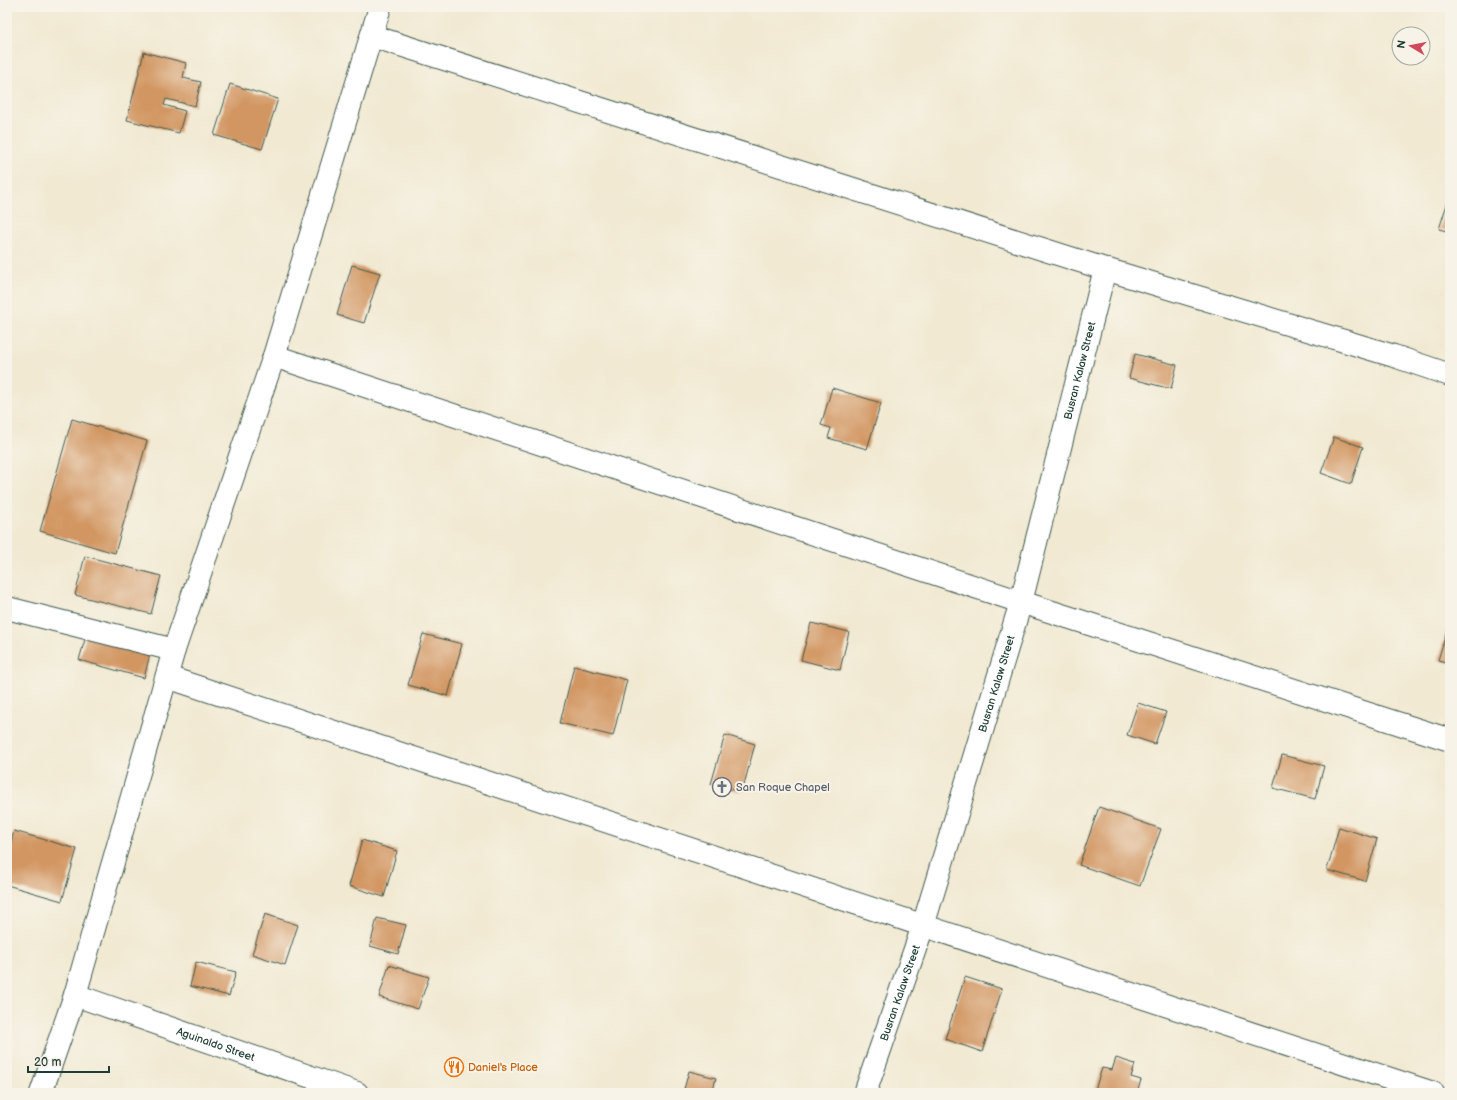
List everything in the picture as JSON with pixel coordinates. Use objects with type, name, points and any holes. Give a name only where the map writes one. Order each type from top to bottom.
[{"type":"street","points":[[41,1093],[75,995],[168,678],[174,650],[274,356],[380,7]]},
{"type":"street","points":[[372,36],[1105,269],[1394,356],[1450,375]]},
{"type":"street","name":"Busran Kalaw Street","points":[[865,1093],[923,926],[1021,602],[1105,269]]},
{"type":"street","points":[[274,356],[1021,602],[1450,740]]},
{"type":"street","points":[[7,608],[174,650]]},
{"type":"street","points":[[168,678],[1433,1093]]},
{"type":"street","name":"Aguinaldo Street","points":[[75,995],[357,1093]]},
{"type":"building","points":[[144,52],[186,63],[183,78],[201,82],[195,106],[166,99],[164,105],[185,111],[179,133],[127,120]]},
{"type":"building","points":[[230,84],[278,99],[262,149],[214,135]]},
{"type":"building","points":[[1450,195],[1450,232],[1439,229]]},
{"type":"building","points":[[352,265],[380,273],[364,323],[337,315]]},
{"type":"building","points":[[1135,354],[1177,365],[1171,389],[1129,378]]},
{"type":"building","points":[[832,388],[881,403],[867,449],[828,438],[831,428],[821,425]]},
{"type":"building","points":[[72,419],[147,441],[115,553],[40,531]]},
{"type":"building","points":[[1334,437],[1363,447],[1351,484],[1321,473]]},
{"type":"building","points":[[85,556],[161,576],[151,614],[75,595]]},
{"type":"building","points":[[811,623],[849,632],[840,670],[801,660]]},
{"type":"building","points":[[1450,624],[1450,663],[1438,660]]},
{"type":"building","points":[[88,629],[152,646],[144,678],[79,660]]},
{"type":"building","points":[[423,634],[462,644],[448,696],[408,685]]},
{"type":"building","points":[[574,666],[627,680],[613,736],[560,723]]},
{"type":"building","points":[[1138,703],[1166,712],[1155,744],[1127,735]]},
{"type":"building","points":[[725,735],[755,744],[742,792],[711,784]]},
{"type":"building","points":[[1282,755],[1324,766],[1315,799],[1273,788]]},
{"type":"building","points":[[1099,807],[1161,829],[1140,886],[1079,865]]},
{"type":"building","points":[[1339,827],[1377,839],[1365,881],[1327,870]]},
{"type":"building","points":[[14,831],[77,849],[62,901],[7,885],[7,856]]},
{"type":"building","points":[[362,840],[397,851],[384,897],[349,886]]},
{"type":"building","points":[[265,914],[298,925],[285,965],[252,954]]},
{"type":"building","points":[[377,918],[406,925],[398,954],[370,946]]},
{"type":"building","points":[[196,962],[236,972],[229,996],[190,986]]},
{"type":"building","points":[[389,965],[429,977],[418,1009],[379,997]]},
{"type":"building","points":[[965,977],[1002,989],[982,1052],[945,1039]]},
{"type":"building","points":[[1116,1058],[1135,1064],[1131,1077],[1141,1080],[1137,1093],[1094,1093],[1102,1068],[1112,1070]]},
{"type":"building","points":[[689,1071],[716,1078],[712,1093],[683,1093]]},
{"type":"place","name":"San Roque Chapel","points":[[722,787]]},
{"type":"place","name":"Daniel's Place","points":[[454,1067]]}]
